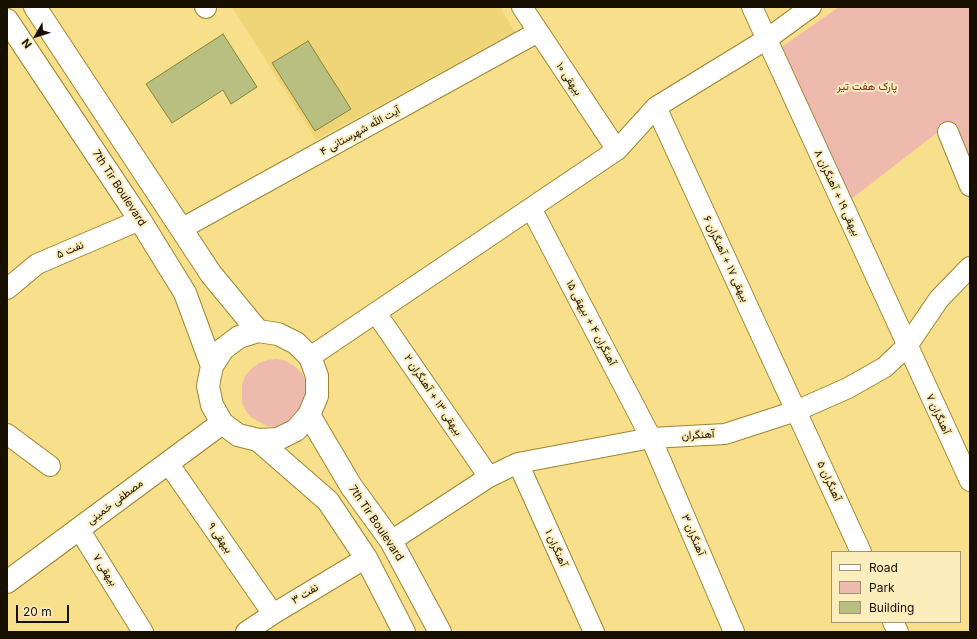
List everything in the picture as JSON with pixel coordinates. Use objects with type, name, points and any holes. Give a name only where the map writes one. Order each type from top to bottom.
[{"type":"main road","points":[[35,7],[211,274],[258,332]]},
{"type":"main road","name":"7th Tir Boulevard","points":[[7,20],[140,220],[185,293],[212,366]]},
{"type":"main road","points":[[258,332],[278,334],[296,342],[310,358],[317,376],[317,396],[310,415],[296,430],[278,439],[258,440],[238,435],[222,423],[212,406],[208,386],[212,366],[223,349],[239,337],[258,332]]},
{"type":"main road","name":"7th Tir Boulevard","points":[[310,415],[351,486],[391,541],[440,632]]},
{"type":"main road","name":"مصطفی خمینی","points":[[7,582],[222,423]]},
{"type":"main road","points":[[258,440],[328,501],[366,558],[404,632]]},
{"type":"street","name":"بیهقی ۱۰","points":[[522,7],[617,150]]},
{"type":"street","name":"بیهقی ۱۹ + آهنگران ۸","points":[[752,7],[907,346]]},
{"type":"street","points":[[310,358],[617,150],[656,107],[767,39],[811,7]]},
{"type":"street","name":"آیت الله شهرستانی ۴","points":[[181,229],[538,32]]},
{"type":"street","name":"بیهقی ۱۷ + آهنگران ۶","points":[[656,107],[796,411]]},
{"type":"street","points":[[948,132],[970,186]]},
{"type":"street","name":"آهنگران ۴ + بیهقی ۱۵","points":[[531,208],[651,438]]},
{"type":"street","name":"نفت ۵","points":[[7,289],[37,264],[140,220]]},
{"type":"street","name":"آهنگران","points":[[391,541],[489,477],[518,463],[651,438],[725,434],[796,411],[848,388],[885,367],[907,346],[939,299],[970,267]]},
{"type":"street","name":"بیهقی ۱۳ + آهنگران ۲","points":[[376,313],[489,477]]},
{"type":"street","name":"آهنگران ۷","points":[[907,346],[970,481]]},
{"type":"street","name":"آهنگران ۵","points":[[796,411],[861,551]]},
{"type":"street","points":[[7,434],[50,466]]},
{"type":"street","name":"آهنگران ۳","points":[[651,438],[734,632]]},
{"type":"street","name":"بیهقی ۹","points":[[168,463],[273,614]]},
{"type":"street","name":"آهنگران ۱","points":[[518,463],[594,632]]},
{"type":"street","name":"بیهقی ۷","points":[[79,529],[143,632]]},
{"type":"street","name":"نفت ۳","points":[[246,632],[366,558]]},
{"type":"street","points":[[894,623],[898,632]]},
{"type":"shaded area","points":[[232,7],[500,7],[515,32],[316,140]]},
{"type":"green space","name":"پارک هفت تیر","points":[[839,7],[970,7],[970,201],[938,132],[837,210],[773,53]]},
{"type":"green space","points":[[277,359],[286,361],[300,371],[307,385],[307,402],[285,426],[276,427],[267,426],[252,418],[246,411],[242,403],[242,385],[245,376],[259,363]]},
{"type":"building","points":[[223,34],[257,87],[231,104],[223,90],[172,123],[146,84]]},
{"type":"building","points":[[308,41],[351,109],[315,131],[272,63]]}]
